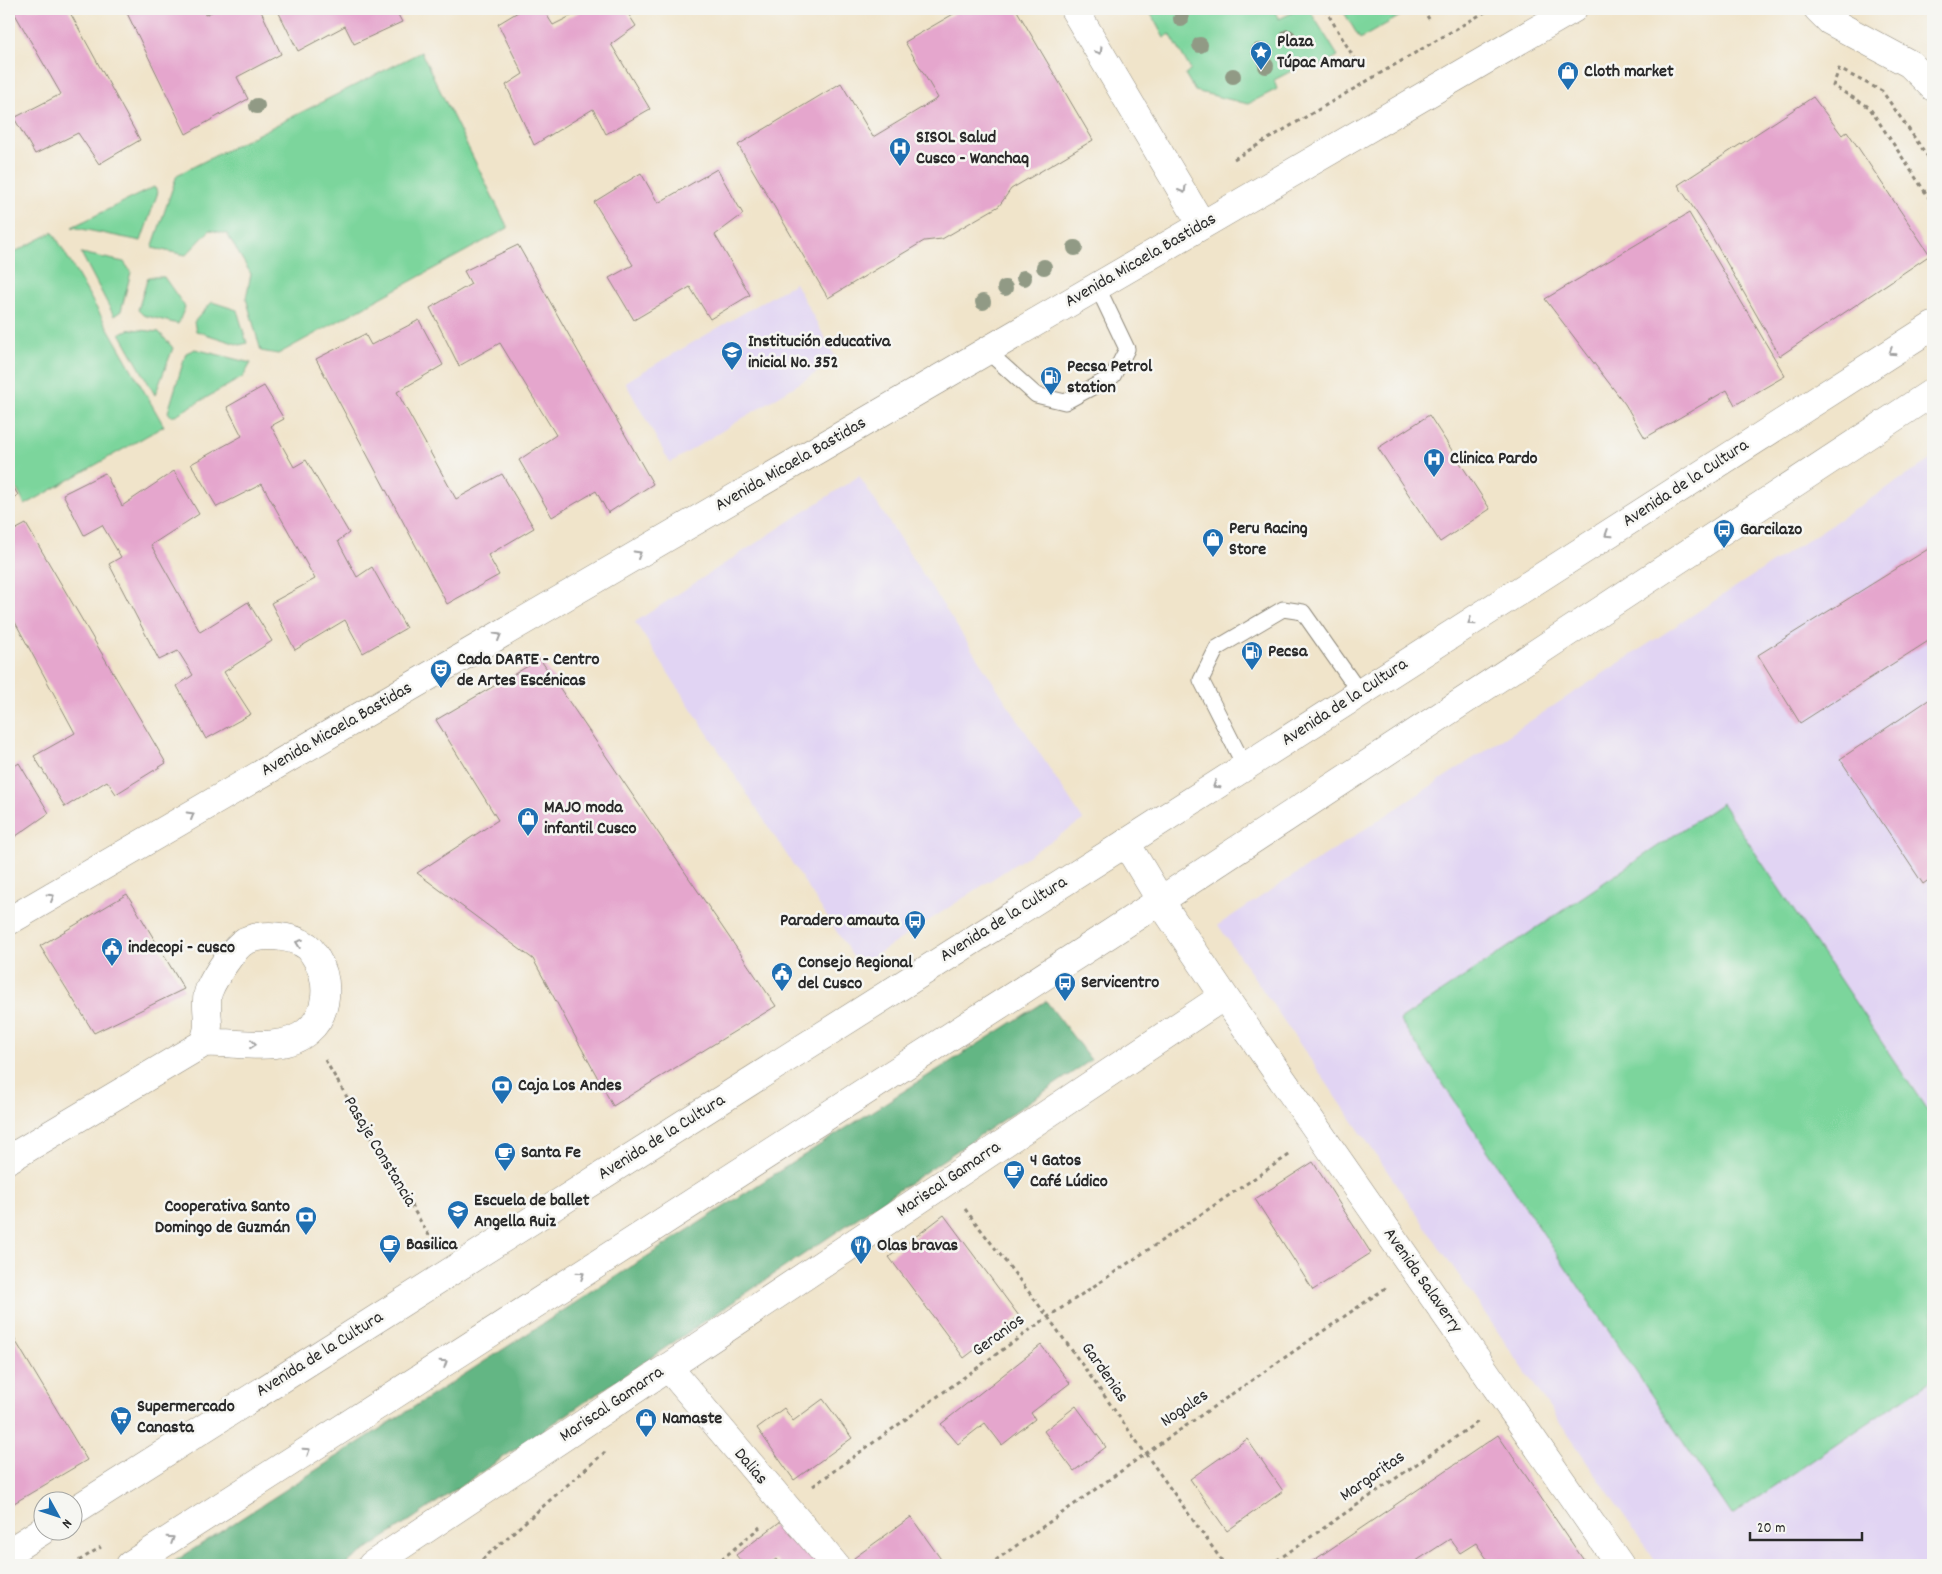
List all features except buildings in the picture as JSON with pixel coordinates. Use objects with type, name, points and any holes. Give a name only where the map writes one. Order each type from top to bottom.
[{"type":"street","points":[[1074,9],[1202,225]]},
{"type":"street","name":"Avenida Micaela Bastidas","points":[[9,921],[1573,9]]},
{"type":"street","points":[[1818,9],[1830,20],[1910,64],[1933,87]]},
{"type":"street","name":"Avenida de la Cultura","points":[[82,1506],[1245,767],[1933,326]]},
{"type":"street","points":[[130,1565],[1162,900],[1933,392]]},
{"type":"street","points":[[1126,842],[1224,996]]},
{"type":"street","points":[[9,1159],[204,1043],[224,1042],[269,1046],[284,1043],[308,1032],[324,1009],[325,989],[323,969],[308,947],[284,938],[260,936],[243,942],[228,959],[208,991],[208,1027],[204,1043]]},
{"type":"street","name":"Mariscal Gamarra","points":[[372,1565],[1224,996]]},
{"type":"street","name":"Avenida Salaverry","points":[[1224,996],[1620,1565]]},
{"type":"street","name":"Dalias","points":[[668,1367],[784,1507],[835,1565]]},
{"type":"street","points":[[9,1552],[32,1537]]},
{"type":"lane","points":[[987,351],[1036,394],[1065,402],[1113,376],[1127,349],[1097,286]]},
{"type":"lane","points":[[1245,767],[1201,680],[1218,648],[1283,609],[1303,612],[1360,693]]},
{"type":"path","points":[[1325,9],[1357,63]]},
{"type":"path","points":[[1422,9],[1429,19]]},
{"type":"path","points":[[1234,159],[1490,9]]},
{"type":"path","points":[[1933,164],[1882,91],[1839,69],[1833,86],[1869,107],[1933,204]]},
{"type":"path","name":"Pasaje Constancia","points":[[308,1032],[451,1272]]},
{"type":"path","name":"Geranios","points":[[715,1565],[784,1507],[1048,1318],[1300,1148]]},
{"type":"path","name":"Gardenias","points":[[963,1207],[1048,1318],[1225,1565]]},
{"type":"path","name":"Nogales","points":[[989,1565],[1145,1454],[1392,1284]]},
{"type":"path","name":"Margaritas","points":[[1270,1565],[1483,1418]]},
{"type":"path","points":[[476,1565],[608,1450]]},
{"type":"shaded area","name":"Institución educativa inicial No. 352","points":[[795,283],[837,360],[670,463],[625,382]]},
{"type":"shaded area","points":[[1933,458],[1933,1565],[1658,1565],[1218,925]]},
{"type":"shaded area","points":[[859,476],[1083,820],[859,966],[635,622]]},
{"type":"green space","points":[[1155,9],[1273,9],[1279,19],[1300,9],[1309,9],[1338,56],[1313,70],[1307,63],[1274,80],[1277,89],[1248,104],[1195,91],[1185,74],[1191,70],[1170,34],[1164,38],[1151,14]]},
{"type":"green space","points":[[1342,9],[1405,9],[1407,12],[1360,39]]},
{"type":"green space","points":[[421,52],[508,228],[278,354],[261,351],[246,298],[251,274],[227,234],[210,230],[186,255],[152,248],[177,175]]},
{"type":"green space","points":[[154,187],[158,192],[141,241],[72,227]]},
{"type":"green space","points":[[53,232],[164,426],[25,505],[9,474],[9,255]]},
{"type":"green space","points":[[81,253],[124,262],[131,272],[121,311],[114,316]]},
{"type":"green space","points":[[148,277],[164,277],[185,307],[178,324],[143,315],[138,310]]},
{"type":"green space","points":[[212,302],[237,310],[247,343],[240,345],[196,331],[194,322]]},
{"type":"green space","points":[[131,329],[159,332],[173,348],[155,395],[120,333]]},
{"type":"green space","points":[[195,349],[251,363],[243,377],[172,417],[168,412],[186,353]]},
{"type":"green space","points":[[1722,803],[1933,1119],[1933,1379],[1732,1515],[1400,1020]]},
{"type":"green space","points":[[1046,1001],[1091,1060],[344,1565],[169,1565],[874,1110]]},
{"type":"place","name":"Plaza Túpac Amaru","points":[[1261,71]]},
{"type":"place","name":"Cloth market","points":[[1568,91]]},
{"type":"place","name":"SISOL Salud Cusco - Wanchaq","points":[[900,167]]},
{"type":"place","name":"Institución educativa inicial No. 352","points":[[732,371]]},
{"type":"place","name":"Pecsa Petrol station","points":[[1051,396]]},
{"type":"place","name":"Clinica Pardo","points":[[1434,478]]},
{"type":"place","name":"Garcilazo","points":[[1724,549]]},
{"type":"place","name":"Peru Racing Store","points":[[1213,558]]},
{"type":"place","name":"Pecsa","points":[[1252,671]]},
{"type":"place","name":"Cada DARTE - Centro de Artes Escénicas","points":[[441,689]]},
{"type":"place","name":"MAJO moda infantil Cusco","points":[[528,837]]},
{"type":"place","name":"Paradero amauta","points":[[915,940]]},
{"type":"place","name":"indecopi - cusco","points":[[112,967]]},
{"type":"place","name":"Consejo Regional del Cusco","points":[[782,992]]},
{"type":"place","name":"Servicentro","points":[[1065,1002]]},
{"type":"place","name":"Caja Los Andes","points":[[502,1105]]},
{"type":"place","name":"Santa Fe","points":[[505,1172]]},
{"type":"place","name":"4 Gatos Café Lúdico","points":[[1014,1190]]},
{"type":"place","name":"Escuela de ballet Angella Ruiz","points":[[458,1230]]},
{"type":"place","name":"Cooperativa Santo Domingo de Guzmán","points":[[306,1236]]},
{"type":"place","name":"Basilica","points":[[390,1264]]},
{"type":"place","name":"Olas bravas","points":[[861,1265]]},
{"type":"place","name":"Supermercado Canasta","points":[[121,1436]]},
{"type":"place","name":"Namaste","points":[[646,1438]]}]
